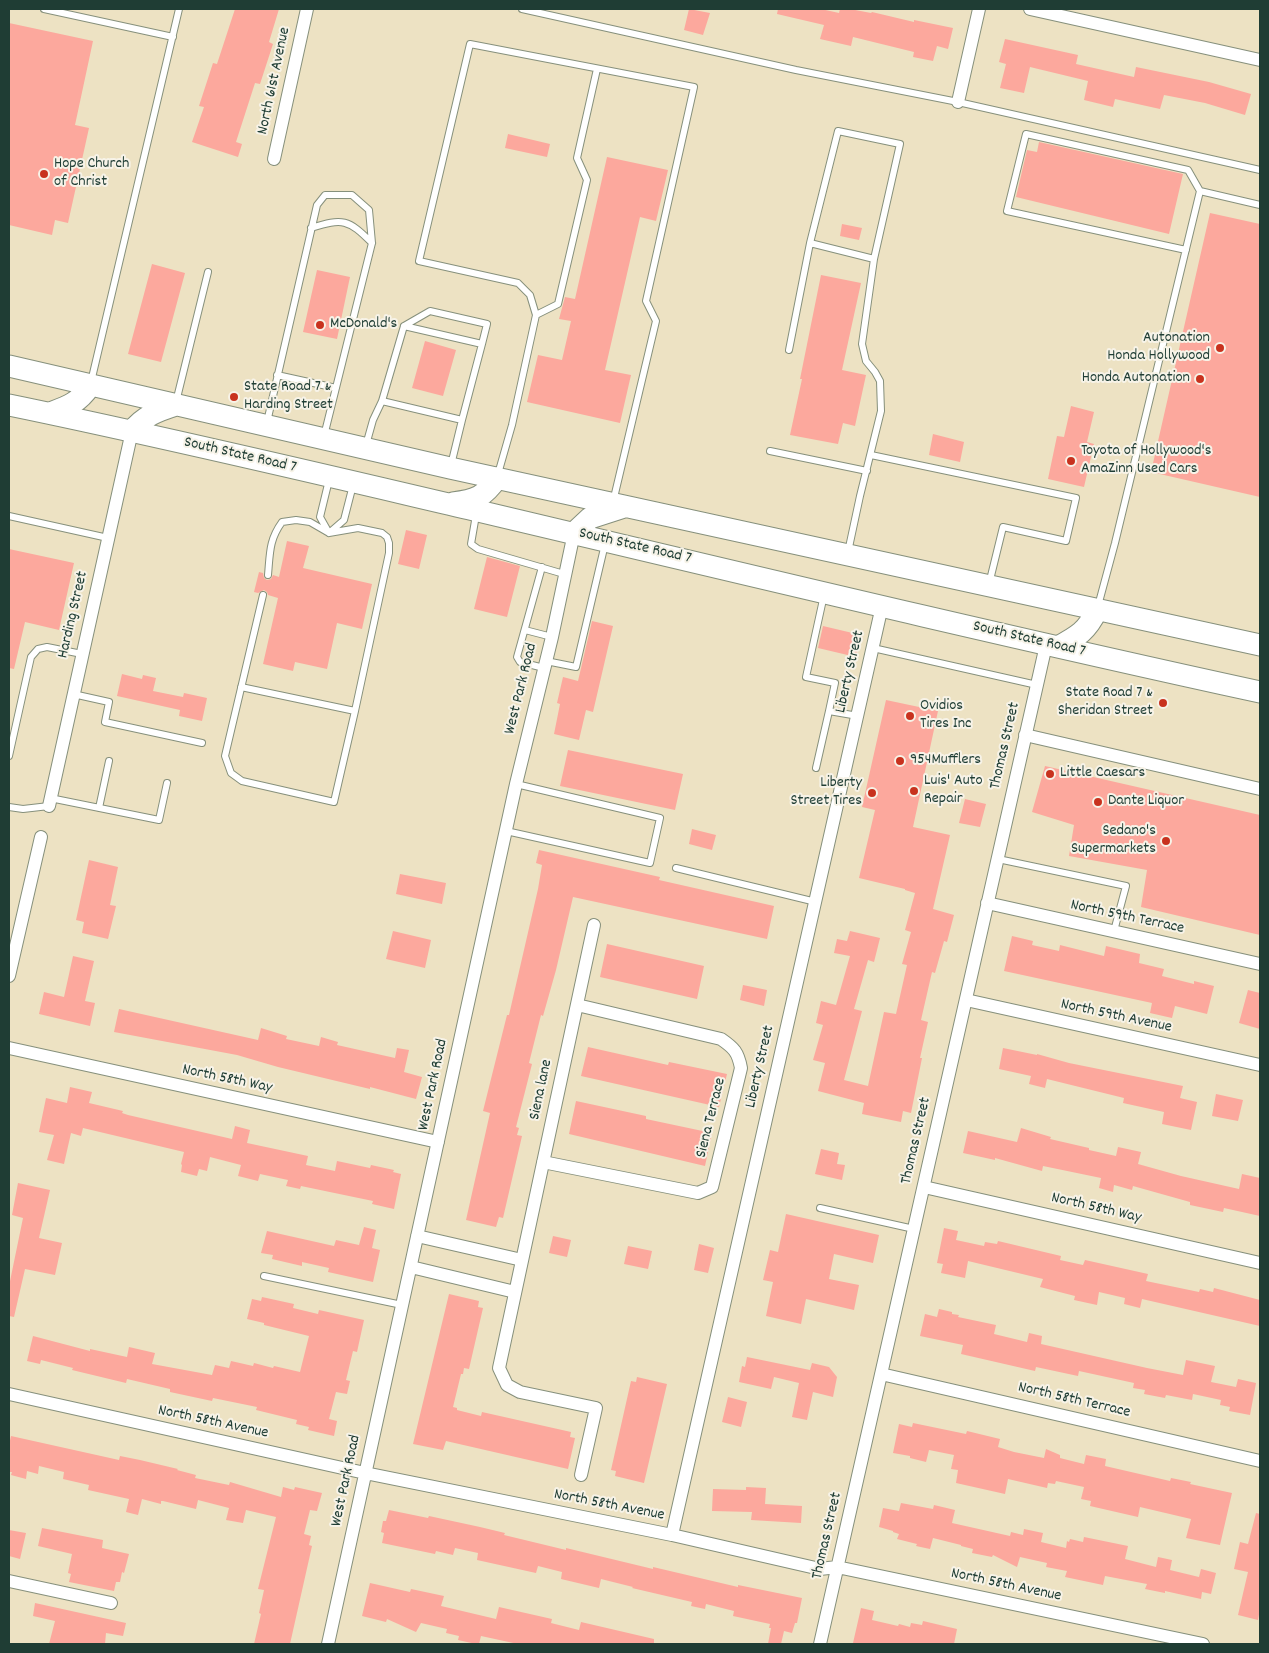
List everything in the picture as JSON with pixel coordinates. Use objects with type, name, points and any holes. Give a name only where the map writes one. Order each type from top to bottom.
[{"type":"main road","points":[[9,366],[450,468],[1260,645]]},
{"type":"main road","points":[[50,413],[72,405],[82,397],[90,386]]},
{"type":"main road","name":"South State Road 7","points":[[9,405],[330,476],[1052,646],[1260,692]]},
{"type":"main road","points":[[132,431],[140,421],[149,415],[176,405]]},
{"type":"main road","points":[[448,504],[479,498],[488,491],[498,478]]},
{"type":"main road","points":[[574,533],[590,518],[620,505]]},
{"type":"main road","points":[[1052,646],[1082,634],[1091,624],[1097,610]]},
{"type":"street","name":"North 61st Avenue","points":[[274,159],[307,9]]},
{"type":"street","points":[[958,102],[979,9]]},
{"type":"street","points":[[1030,9],[1260,60]]},
{"type":"street","name":"Harding Street","points":[[50,802],[132,431]]},
{"type":"street","name":"West Park Road","points":[[328,1644],[516,784],[552,637],[574,533]]},
{"type":"street","name":"Liberty Street","points":[[672,1535],[882,606]]},
{"type":"street","name":"Thomas Street","points":[[820,1644],[1036,685],[1052,646]]},
{"type":"street","points":[[1025,735],[1260,789]]},
{"type":"street","points":[[9,976],[41,838]]},
{"type":"street","name":"North 59th Terrace","points":[[987,904],[1260,964]]},
{"type":"street","points":[[9,914],[22,917]]},
{"type":"street","name":"Siena lane","points":[[581,1475],[596,1408],[520,1392],[507,1385],[498,1368],[594,925]]},
{"type":"street","name":"North 59th Avenue","points":[[966,1000],[1260,1065]]},
{"type":"street","name":"Siena Terrace","points":[[543,1162],[698,1193],[712,1188],[741,1068],[736,1051],[721,1039],[577,1005]]},
{"type":"street","name":"North 58th Way","points":[[9,1048],[438,1142]]},
{"type":"street","name":"North 58th Way","points":[[924,1187],[1260,1263]]},
{"type":"street","points":[[417,1236],[522,1260]]},
{"type":"street","points":[[410,1266],[515,1292]]},
{"type":"street","name":"North 58th Terrace","points":[[881,1374],[1260,1461]]},
{"type":"street","name":"North 58th Avenue","points":[[9,1394],[365,1473],[672,1535],[820,1569],[838,1567],[1204,1644]]},
{"type":"street","points":[[9,1581],[111,1603]]},
{"type":"lane","points":[[44,9],[172,37]]},
{"type":"lane","points":[[90,386],[179,9]]},
{"type":"lane","points":[[522,9],[796,70],[958,102],[1260,170]]},
{"type":"lane","points":[[498,478],[512,425],[536,315],[530,295],[518,283],[419,261],[470,44],[694,88],[646,300],[656,320],[620,505]]},
{"type":"lane","points":[[536,315],[558,304],[587,180],[578,158],[597,69]]},
{"type":"lane","points":[[790,350],[810,244],[838,130],[900,144],[874,259],[862,344],[866,361],[880,381],[881,412],[860,496],[848,555]]},
{"type":"lane","points":[[1097,610],[1115,543],[1186,250],[1200,191],[1188,170],[1026,134],[1007,211],[1186,250]]},
{"type":"lane","points":[[1200,191],[1260,205]]},
{"type":"lane","points":[[266,426],[317,205],[325,195],[352,195],[368,210],[372,243],[323,439]]},
{"type":"lane","points":[[311,228],[329,222],[349,223],[358,228],[372,243]]},
{"type":"lane","points":[[810,244],[874,259]]},
{"type":"lane","points":[[176,405],[208,272]]},
{"type":"lane","points":[[365,449],[373,420],[382,401],[404,326],[430,311],[487,324],[450,468]]},
{"type":"lane","points":[[404,326],[482,344]]},
{"type":"lane","points":[[277,375],[336,388]]},
{"type":"lane","points":[[382,401],[462,420]]},
{"type":"lane","points":[[770,451],[867,471]]},
{"type":"lane","points":[[871,455],[1076,498],[1066,541],[1003,527],[989,586]]},
{"type":"lane","points":[[329,533],[320,517],[330,476]]},
{"type":"lane","points":[[329,533],[344,520],[353,482]]},
{"type":"lane","points":[[477,511],[471,544],[478,549],[564,574]]},
{"type":"lane","points":[[9,516],[108,538]]},
{"type":"lane","points":[[263,595],[224,756],[231,773],[242,781],[334,802],[389,553],[387,537],[382,533],[358,528],[329,533],[310,522],[296,520],[282,522],[273,534],[268,575]]},
{"type":"lane","points":[[542,567],[517,657],[520,662],[576,668],[606,541]]},
{"type":"lane","points":[[816,768],[835,683],[806,677],[824,592]]},
{"type":"lane","points":[[525,630],[552,637]]},
{"type":"lane","points":[[9,756],[31,657],[38,649],[47,647],[82,654]]},
{"type":"lane","points":[[873,648],[1036,685]]},
{"type":"lane","points":[[241,687],[355,711]]},
{"type":"lane","points":[[73,694],[109,702],[105,722],[202,743]]},
{"type":"lane","points":[[829,710],[858,716]]},
{"type":"lane","points":[[99,808],[109,761]]},
{"type":"lane","points":[[9,807],[23,809],[50,802],[99,808],[159,820],[167,783]]},
{"type":"lane","points":[[506,831],[650,863],[660,818],[516,784]]},
{"type":"lane","points":[[998,859],[1126,886],[1114,931]]},
{"type":"lane","points":[[676,868],[816,902]]},
{"type":"lane","points":[[820,1208],[914,1229]]},
{"type":"lane","points":[[264,1276],[402,1305]]},
{"type":"building","points":[[235,9],[279,9],[269,42],[273,44],[260,84],[255,83],[236,142],[242,144],[238,157],[192,142],[204,107],[199,106],[213,63],[217,64]]},
{"type":"building","points":[[689,9],[710,13],[703,35],[684,30]]},
{"type":"building","points":[[778,9],[821,9],[839,13],[840,9],[850,9],[953,28],[948,49],[937,46],[933,61],[913,57],[914,52],[853,37],[851,46],[820,39],[824,25],[777,14]]},
{"type":"building","name":"Hope Church of Christ","points":[[9,23],[93,41],[75,125],[89,128],[68,223],[55,220],[52,235],[9,225]]},
{"type":"building","points":[[1005,39],[1078,55],[1076,64],[1134,77],[1136,67],[1209,82],[1251,94],[1245,115],[1205,103],[1164,95],[1160,109],[1115,99],[1113,107],[1084,100],[1088,81],[1030,67],[1024,93],[1000,88],[1006,64],[999,62]]},
{"type":"building","points":[[508,134],[550,144],[547,157],[505,148]]},
{"type":"building","points":[[1039,142],[1183,174],[1169,234],[1016,197],[1027,150],[1037,152]]},
{"type":"building","points":[[607,157],[668,170],[656,221],[640,217],[605,370],[631,375],[620,423],[527,402],[538,355],[562,360],[571,321],[559,319],[565,297],[575,299]]},
{"type":"building","name":"Autonation Honda Hollywood","points":[[1210,213],[1260,224],[1260,497],[1151,472]]},
{"type":"building","points":[[842,224],[862,228],[859,240],[840,236]]},
{"type":"building","points":[[152,264],[185,273],[161,362],[128,354]]},
{"type":"building","points":[[317,270],[350,277],[337,339],[303,332]]},
{"type":"building","points":[[821,275],[861,283],[842,370],[866,375],[855,426],[843,423],[838,444],[790,435]]},
{"type":"building","points":[[425,341],[456,350],[443,396],[412,388]]},
{"type":"building","name":"Toyota of Hollywood's AmaZinn Used Cars","points":[[1071,406],[1094,412],[1087,442],[1094,444],[1084,487],[1048,479],[1057,436],[1064,437]]},
{"type":"building","points":[[933,434],[964,442],[960,462],[929,455]]},
{"type":"building","points":[[406,530],[427,535],[419,569],[398,564]]},
{"type":"building","points":[[287,541],[309,546],[303,568],[372,584],[362,629],[337,623],[327,669],[295,662],[293,671],[263,664],[278,598],[268,595],[264,590],[258,593],[254,592],[259,572],[263,573],[264,578],[267,580],[271,579],[273,575],[279,577]]},
{"type":"building","points":[[9,549],[74,563],[59,630],[25,622],[14,669],[9,668]]},
{"type":"building","points":[[487,557],[520,566],[507,617],[474,609]]},
{"type":"building","points":[[592,621],[613,626],[593,712],[586,710],[579,740],[554,734],[560,704],[557,703],[563,677],[578,681]]},
{"type":"building","points":[[823,626],[861,635],[856,657],[818,648]]},
{"type":"building","points":[[122,674],[142,679],[143,675],[156,678],[153,691],[183,697],[184,693],[207,698],[202,721],[179,716],[180,710],[117,696]]},
{"type":"building","points":[[886,700],[938,711],[913,827],[950,835],[933,909],[954,915],[947,942],[944,941],[935,973],[932,972],[921,1020],[928,1022],[911,1113],[903,1111],[901,1122],[862,1114],[864,1103],[818,1091],[825,1063],[813,1060],[823,1025],[816,1023],[821,1001],[836,1005],[850,956],[834,953],[837,939],[847,941],[850,931],[880,938],[874,962],[868,960],[854,1009],[862,1011],[844,1080],[868,1086],[884,1012],[896,1014],[907,965],[902,964],[911,932],[905,930],[915,893],[859,878],[875,810],[862,807]]},
{"type":"building","points":[[568,750],[683,774],[675,810],[560,786]]},
{"type":"building","name":"Sedano's Supermarkets","points":[[1045,766],[1260,815],[1260,935],[1141,907],[1147,870],[1069,856],[1074,825],[1032,812]]},
{"type":"building","points":[[965,799],[986,804],[980,827],[959,823]]},
{"type":"building","points":[[692,829],[716,835],[712,850],[689,844]]},
{"type":"building","points":[[539,850],[660,877],[659,880],[774,906],[767,939],[573,897],[556,970],[543,1016],[541,1015],[529,1063],[532,1064],[516,1127],[519,1128],[517,1135],[522,1136],[503,1218],[499,1217],[496,1227],[466,1220],[490,1113],[483,1111],[507,1015],[509,1015],[538,889],[542,865],[536,863]]},
{"type":"building","points":[[89,860],[118,867],[110,905],[116,906],[108,939],[82,933],[84,922],[76,920]]},
{"type":"building","points":[[400,874],[446,883],[442,904],[396,894]]},
{"type":"building","points":[[393,931],[431,940],[425,968],[386,959]]},
{"type":"building","points":[[1012,936],[1033,941],[1032,945],[1059,951],[1060,945],[1104,956],[1106,946],[1140,954],[1139,963],[1164,969],[1162,976],[1194,984],[1194,981],[1214,986],[1207,1014],[1175,1006],[1172,1018],[1150,1013],[1152,1003],[1004,971]]},
{"type":"building","points":[[607,944],[704,966],[697,999],[600,977]]},
{"type":"building","points":[[73,956],[94,961],[85,1001],[95,1003],[90,1026],[39,1014],[44,992],[64,997]]},
{"type":"building","points":[[743,985],[767,990],[764,1006],[740,1000]]},
{"type":"building","points":[[1248,990],[1260,993],[1260,1029],[1239,1023]]},
{"type":"building","points":[[119,1009],[258,1040],[261,1028],[287,1036],[286,1039],[319,1046],[321,1037],[338,1042],[337,1045],[395,1058],[397,1048],[409,1050],[404,1072],[422,1077],[416,1099],[278,1067],[237,1055],[114,1032]]},
{"type":"building","points":[[588,1047],[668,1065],[669,1062],[727,1074],[719,1107],[581,1076]]},
{"type":"building","points":[[1003,1048],[1183,1086],[1180,1098],[1197,1102],[1191,1130],[1162,1124],[1164,1112],[1123,1103],[1124,1098],[1047,1079],[1045,1088],[1029,1084],[1031,1076],[999,1069]]},
{"type":"building","points":[[70,1087],[92,1092],[89,1103],[123,1111],[122,1113],[128,1115],[232,1139],[235,1126],[250,1130],[247,1143],[308,1156],[306,1165],[335,1171],[337,1161],[370,1168],[371,1165],[394,1170],[393,1172],[401,1174],[394,1209],[372,1204],[373,1201],[301,1186],[300,1189],[286,1186],[288,1180],[260,1174],[258,1181],[238,1176],[241,1165],[210,1157],[207,1171],[199,1169],[197,1176],[181,1172],[184,1152],[83,1128],[81,1136],[71,1133],[64,1164],[47,1160],[54,1135],[39,1132],[46,1098],[67,1103]]},
{"type":"building","points":[[1216,1094],[1243,1100],[1238,1121],[1212,1116]]},
{"type":"building","points":[[576,1101],[712,1133],[705,1166],[569,1134]]},
{"type":"building","points":[[1021,1128],[1051,1137],[1050,1139],[1116,1156],[1118,1147],[1141,1152],[1138,1164],[1239,1189],[1242,1174],[1260,1178],[1260,1216],[1224,1208],[1223,1212],[1190,1205],[1190,1202],[1133,1186],[1132,1190],[1114,1185],[1113,1192],[1099,1188],[1101,1178],[1043,1166],[1042,1171],[995,1158],[995,1160],[963,1153],[968,1131],[1017,1142]]},
{"type":"building","points":[[821,1149],[839,1153],[837,1164],[845,1165],[842,1180],[815,1174]]},
{"type":"building","points":[[18,1183],[50,1190],[39,1238],[62,1243],[55,1275],[25,1269],[14,1317],[9,1316],[9,1286],[23,1218],[12,1215]]},
{"type":"building","points":[[786,1214],[879,1235],[873,1263],[834,1254],[829,1279],[859,1285],[854,1310],[806,1299],[801,1324],[766,1316],[773,1282],[763,1280],[770,1250],[778,1252]]},
{"type":"building","points":[[364,1227],[376,1230],[372,1248],[380,1250],[373,1282],[328,1272],[329,1268],[302,1262],[302,1266],[272,1259],[273,1255],[261,1253],[267,1231],[334,1246],[336,1240],[359,1245]]},
{"type":"building","points":[[944,1228],[958,1231],[956,1240],[984,1246],[985,1242],[997,1244],[998,1241],[1061,1256],[1060,1260],[1083,1265],[1085,1260],[1148,1274],[1146,1281],[1199,1292],[1200,1289],[1213,1292],[1214,1288],[1260,1300],[1260,1326],[1142,1299],[1140,1308],[1124,1304],[1125,1298],[1099,1292],[1097,1305],[1074,1300],[1075,1296],[1040,1287],[1043,1279],[968,1261],[965,1278],[941,1273],[943,1264],[937,1263]]},
{"type":"building","points":[[553,1236],[571,1240],[567,1257],[549,1253]]},
{"type":"building","points":[[699,1244],[714,1248],[708,1273],[694,1270]]},
{"type":"building","points":[[628,1246],[652,1251],[648,1269],[624,1264]]},
{"type":"building","points":[[449,1294],[479,1301],[478,1307],[483,1308],[469,1369],[464,1368],[463,1374],[461,1374],[453,1407],[457,1408],[457,1410],[481,1416],[482,1412],[571,1432],[570,1437],[575,1438],[568,1469],[446,1441],[443,1450],[413,1444]]},
{"type":"building","points":[[262,1297],[294,1304],[293,1308],[318,1314],[319,1310],[364,1320],[357,1352],[353,1351],[346,1380],[350,1381],[347,1394],[336,1392],[329,1419],[337,1421],[334,1436],[308,1430],[309,1427],[296,1424],[297,1420],[256,1410],[257,1407],[213,1398],[212,1401],[170,1392],[170,1389],[127,1379],[126,1383],[72,1370],[73,1368],[41,1360],[40,1364],[27,1361],[33,1336],[90,1351],[90,1349],[127,1357],[129,1347],[155,1353],[152,1364],[212,1375],[215,1365],[229,1368],[231,1361],[253,1366],[254,1363],[273,1368],[274,1366],[300,1372],[309,1336],[247,1319],[252,1299],[261,1301]]},
{"type":"building","points":[[939,1309],[952,1312],[952,1314],[959,1315],[958,1317],[996,1325],[994,1334],[1027,1342],[1029,1333],[1042,1336],[1041,1344],[1147,1368],[1183,1375],[1186,1360],[1215,1366],[1211,1382],[1236,1387],[1238,1379],[1256,1383],[1250,1415],[1229,1411],[1230,1407],[1220,1405],[1221,1400],[1193,1394],[1192,1400],[1166,1395],[1165,1398],[1144,1394],[1145,1390],[1133,1388],[1134,1383],[1079,1371],[1078,1376],[1036,1367],[1035,1371],[961,1354],[963,1345],[920,1336],[925,1314],[937,1317]]},
{"type":"building","points":[[747,1357],[810,1370],[812,1363],[829,1367],[837,1377],[833,1397],[813,1392],[807,1420],[792,1417],[799,1383],[774,1377],[771,1389],[739,1382],[742,1366],[745,1367]]},
{"type":"building","points":[[637,1377],[667,1384],[644,1483],[615,1476],[616,1471],[611,1470],[631,1381],[636,1382]]},
{"type":"building","points":[[728,1397],[747,1402],[741,1427],[722,1422]]},
{"type":"building","points":[[913,1423],[966,1434],[967,1431],[1000,1439],[998,1447],[1014,1452],[1044,1458],[1046,1449],[1060,1455],[1060,1458],[1084,1464],[1086,1455],[1106,1459],[1105,1466],[1170,1481],[1171,1478],[1191,1482],[1190,1484],[1232,1493],[1220,1545],[1186,1538],[1191,1519],[1140,1507],[1138,1517],[1090,1506],[1091,1501],[1081,1499],[1084,1487],[1056,1481],[1055,1484],[1048,1483],[1047,1488],[1008,1479],[1005,1494],[956,1483],[958,1470],[951,1469],[954,1455],[929,1450],[926,1462],[910,1458],[910,1456],[893,1453],[899,1424],[912,1427]]},
{"type":"building","points":[[11,1436],[119,1460],[120,1456],[140,1460],[178,1469],[196,1475],[195,1478],[229,1485],[230,1482],[281,1497],[283,1487],[294,1490],[295,1487],[322,1493],[317,1511],[310,1510],[304,1534],[311,1536],[309,1545],[312,1546],[290,1644],[254,1644],[264,1590],[258,1589],[276,1517],[246,1510],[243,1523],[226,1520],[229,1508],[198,1500],[196,1509],[163,1501],[161,1501],[161,1504],[142,1499],[138,1515],[126,1512],[129,1499],[88,1490],[89,1485],[63,1479],[64,1472],[39,1466],[38,1474],[27,1471],[26,1479],[11,1475],[12,1472],[9,1472],[9,1445]]},
{"type":"building","points":[[746,1487],[766,1488],[765,1504],[802,1506],[801,1523],[751,1520],[752,1512],[712,1511],[713,1489],[746,1490]]},
{"type":"building","points":[[901,1503],[933,1509],[934,1505],[955,1510],[952,1523],[1010,1536],[1011,1532],[1023,1535],[1024,1529],[1043,1533],[1041,1542],[1066,1548],[1067,1541],[1069,1542],[1070,1539],[1083,1542],[1084,1537],[1128,1546],[1125,1559],[1156,1567],[1158,1557],[1172,1560],[1170,1570],[1199,1577],[1201,1569],[1216,1573],[1211,1594],[1202,1592],[1201,1599],[1165,1591],[1165,1593],[1145,1589],[1147,1584],[1105,1576],[1103,1585],[1065,1577],[1067,1571],[1046,1567],[1047,1563],[1020,1557],[1017,1567],[993,1555],[992,1557],[972,1553],[973,1549],[933,1538],[930,1549],[916,1546],[917,1544],[897,1539],[899,1534],[879,1527],[883,1508],[899,1511]]},
{"type":"building","points":[[389,1510],[480,1527],[505,1533],[504,1535],[653,1569],[653,1567],[738,1587],[738,1585],[802,1598],[797,1623],[795,1623],[792,1633],[784,1631],[781,1644],[768,1644],[770,1624],[733,1616],[734,1611],[706,1604],[705,1609],[691,1606],[692,1602],[601,1579],[599,1588],[561,1579],[562,1572],[538,1566],[536,1573],[477,1560],[478,1553],[455,1548],[453,1555],[436,1551],[435,1554],[382,1543],[384,1533],[381,1532],[383,1521],[386,1521]]},
{"type":"building","points":[[1256,1513],[1260,1514],[1260,1609],[1258,1620],[1238,1615],[1248,1572],[1234,1569],[1240,1542],[1248,1544]]},
{"type":"building","points":[[42,1528],[103,1540],[102,1548],[129,1554],[124,1573],[122,1572],[120,1582],[116,1582],[114,1591],[69,1582],[71,1574],[68,1573],[72,1554],[38,1546]]},
{"type":"building","points":[[9,1530],[26,1533],[20,1559],[9,1556]]},
{"type":"building","points":[[370,1583],[410,1592],[411,1589],[444,1596],[441,1606],[496,1619],[499,1607],[552,1619],[551,1623],[579,1630],[581,1622],[654,1639],[654,1644],[518,1644],[481,1636],[479,1644],[476,1644],[458,1640],[459,1636],[446,1633],[447,1629],[421,1623],[416,1632],[387,1619],[386,1622],[362,1616]]},
{"type":"building","points":[[35,1603],[126,1623],[123,1636],[106,1633],[105,1644],[49,1644],[55,1621],[33,1616]]},
{"type":"building","points":[[861,1608],[874,1611],[872,1620],[898,1626],[899,1624],[910,1627],[911,1623],[922,1625],[923,1621],[957,1629],[954,1644],[853,1643]]},
{"type":"place","name":"Hope Church of Christ","points":[[44,174]]},
{"type":"place","name":"McDonald's","points":[[320,325]]},
{"type":"place","name":"Autonation Honda Hollywood","points":[[1220,348]]},
{"type":"place","name":"Honda Autonation","points":[[1200,379]]},
{"type":"place","name":"State Road 7 & Harding Street","points":[[234,397]]},
{"type":"place","name":"Toyota of Hollywood's AmaZinn Used Cars","points":[[1071,461]]},
{"type":"place","name":"State Road 7 & Sheridan Street","points":[[1163,703]]},
{"type":"place","name":"Ovidios Tires Inc","points":[[910,716]]},
{"type":"place","name":"954Mufflers","points":[[900,761]]},
{"type":"place","name":"Little Caesars","points":[[1050,774]]},
{"type":"place","name":"Luis' Auto Repair","points":[[914,791]]},
{"type":"place","name":"Liberty Street Tires","points":[[872,793]]},
{"type":"place","name":"Dante Liquor","points":[[1098,802]]},
{"type":"place","name":"Sedano's Supermarkets","points":[[1166,841]]}]
